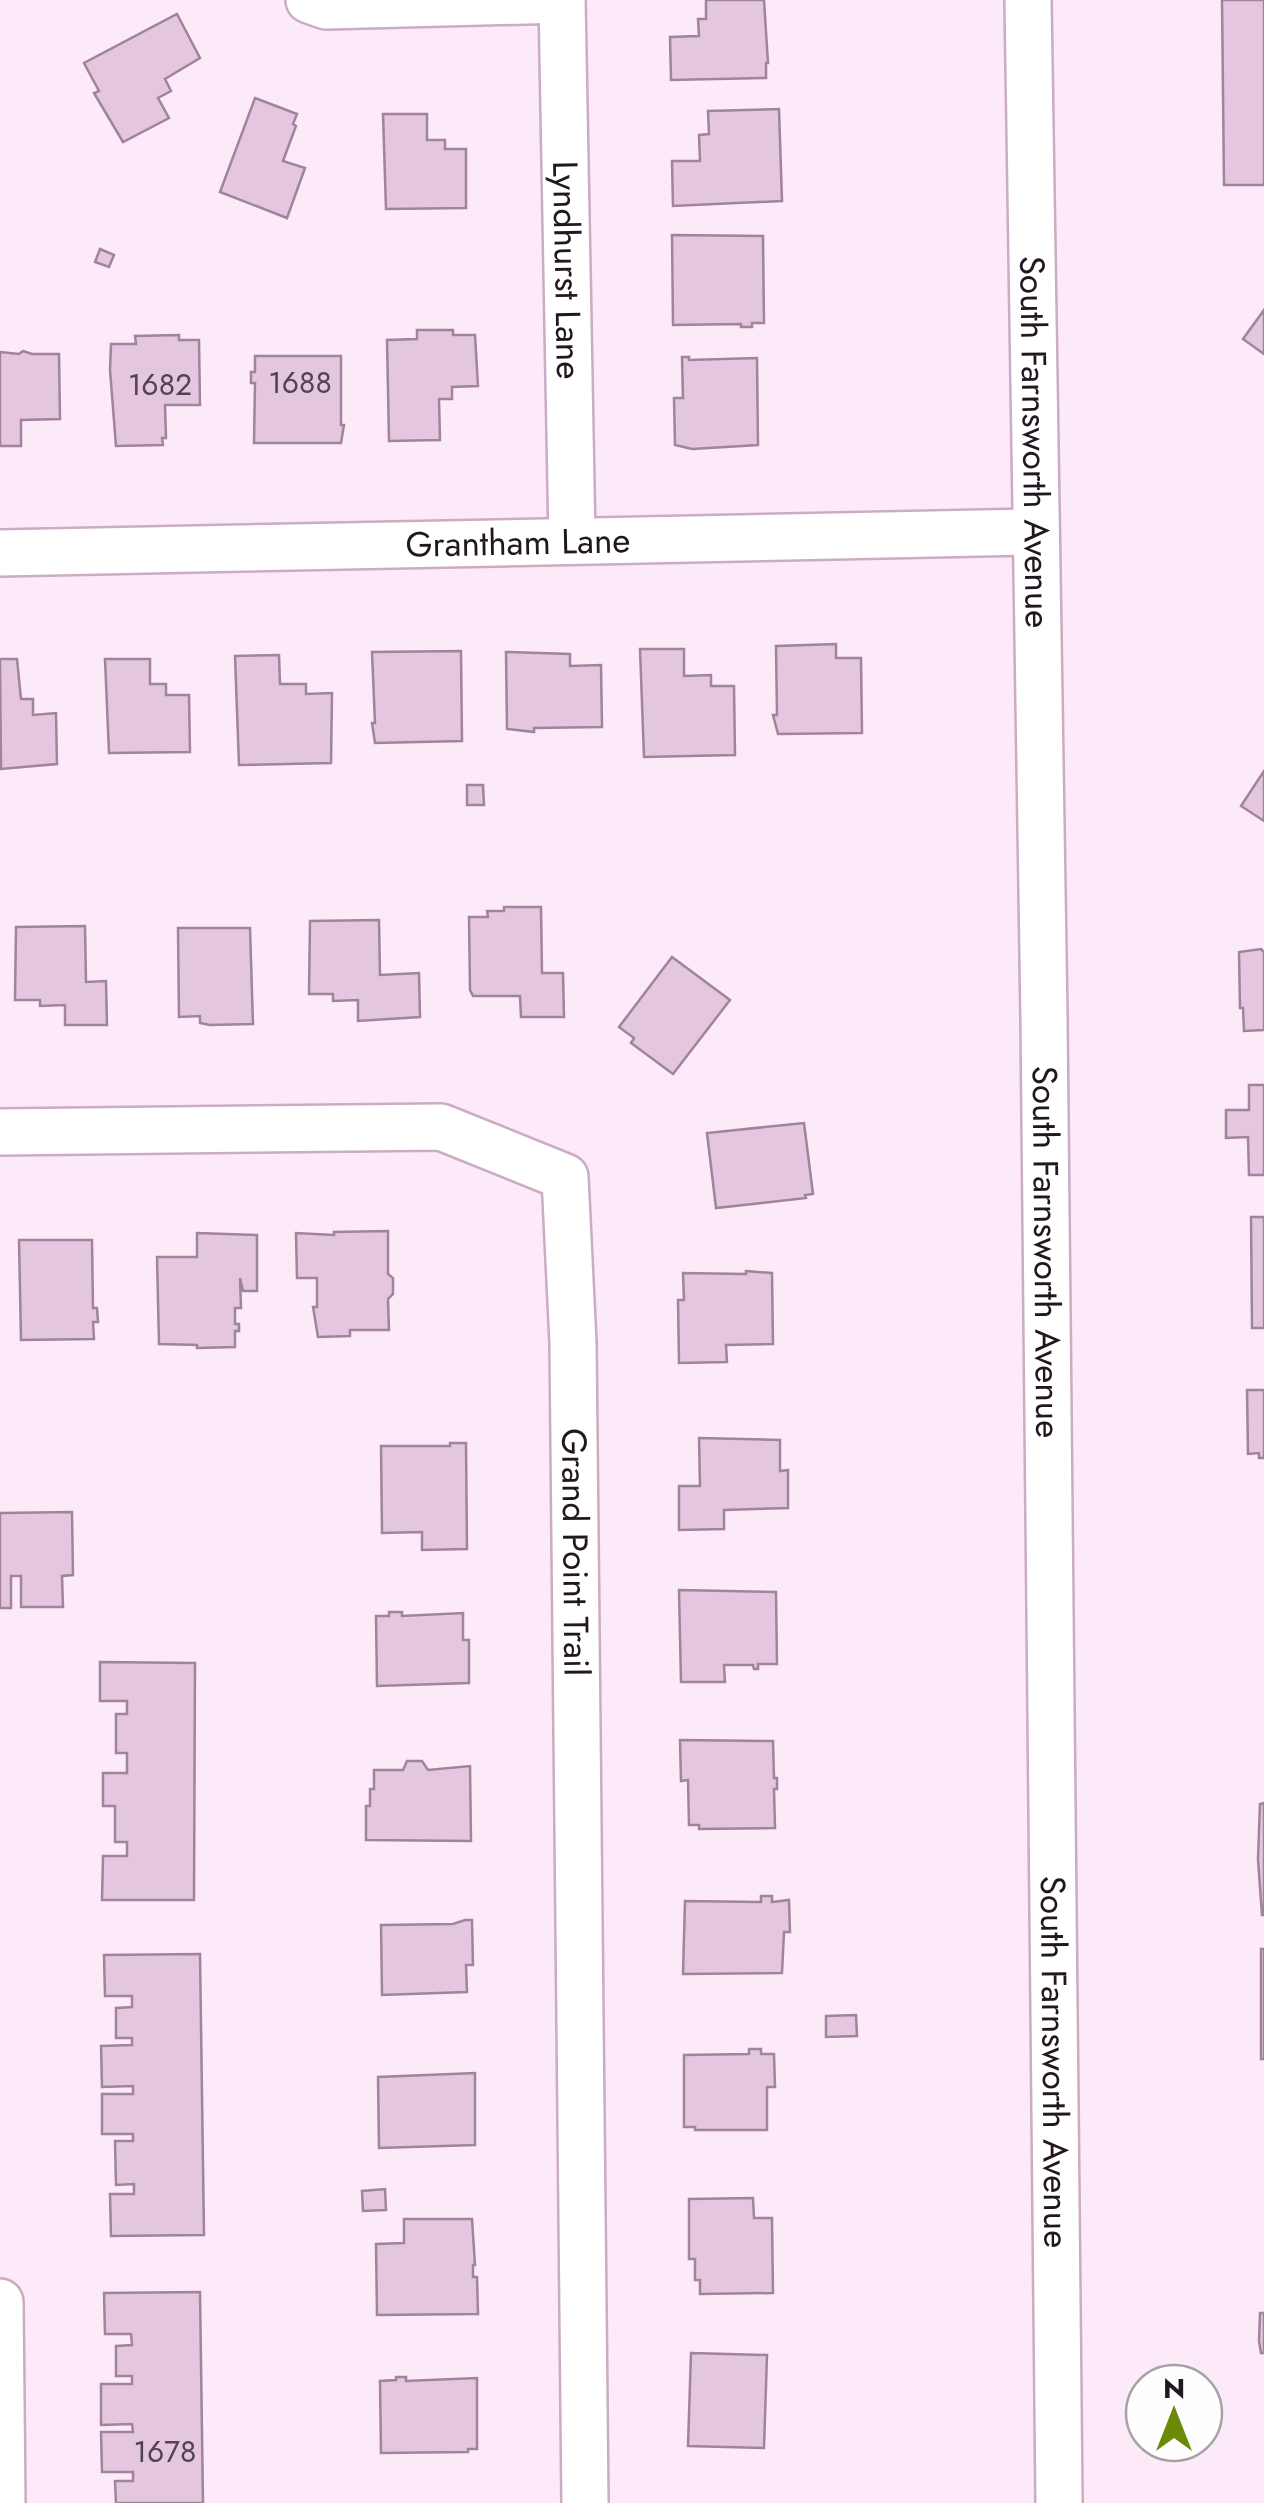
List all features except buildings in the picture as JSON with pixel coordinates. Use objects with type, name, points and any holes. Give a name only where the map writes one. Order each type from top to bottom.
[{"type":"street","name":"Lyndhurst Lane","points":[[309,0],[326,6],[562,0],[572,542]]},
{"type":"street","name":"South Farnsworth Avenue","points":[[1028,0],[1058,2503]]},
{"type":"street","name":"Grantham Lane","points":[[0,553],[1036,532]]},
{"type":"street","name":"Grand Point Trail","points":[[0,1132],[440,1127],[564,1178],[573,1343],[585,2503]]},
{"type":"street","points":[[0,2302],[2,2503]]}]
